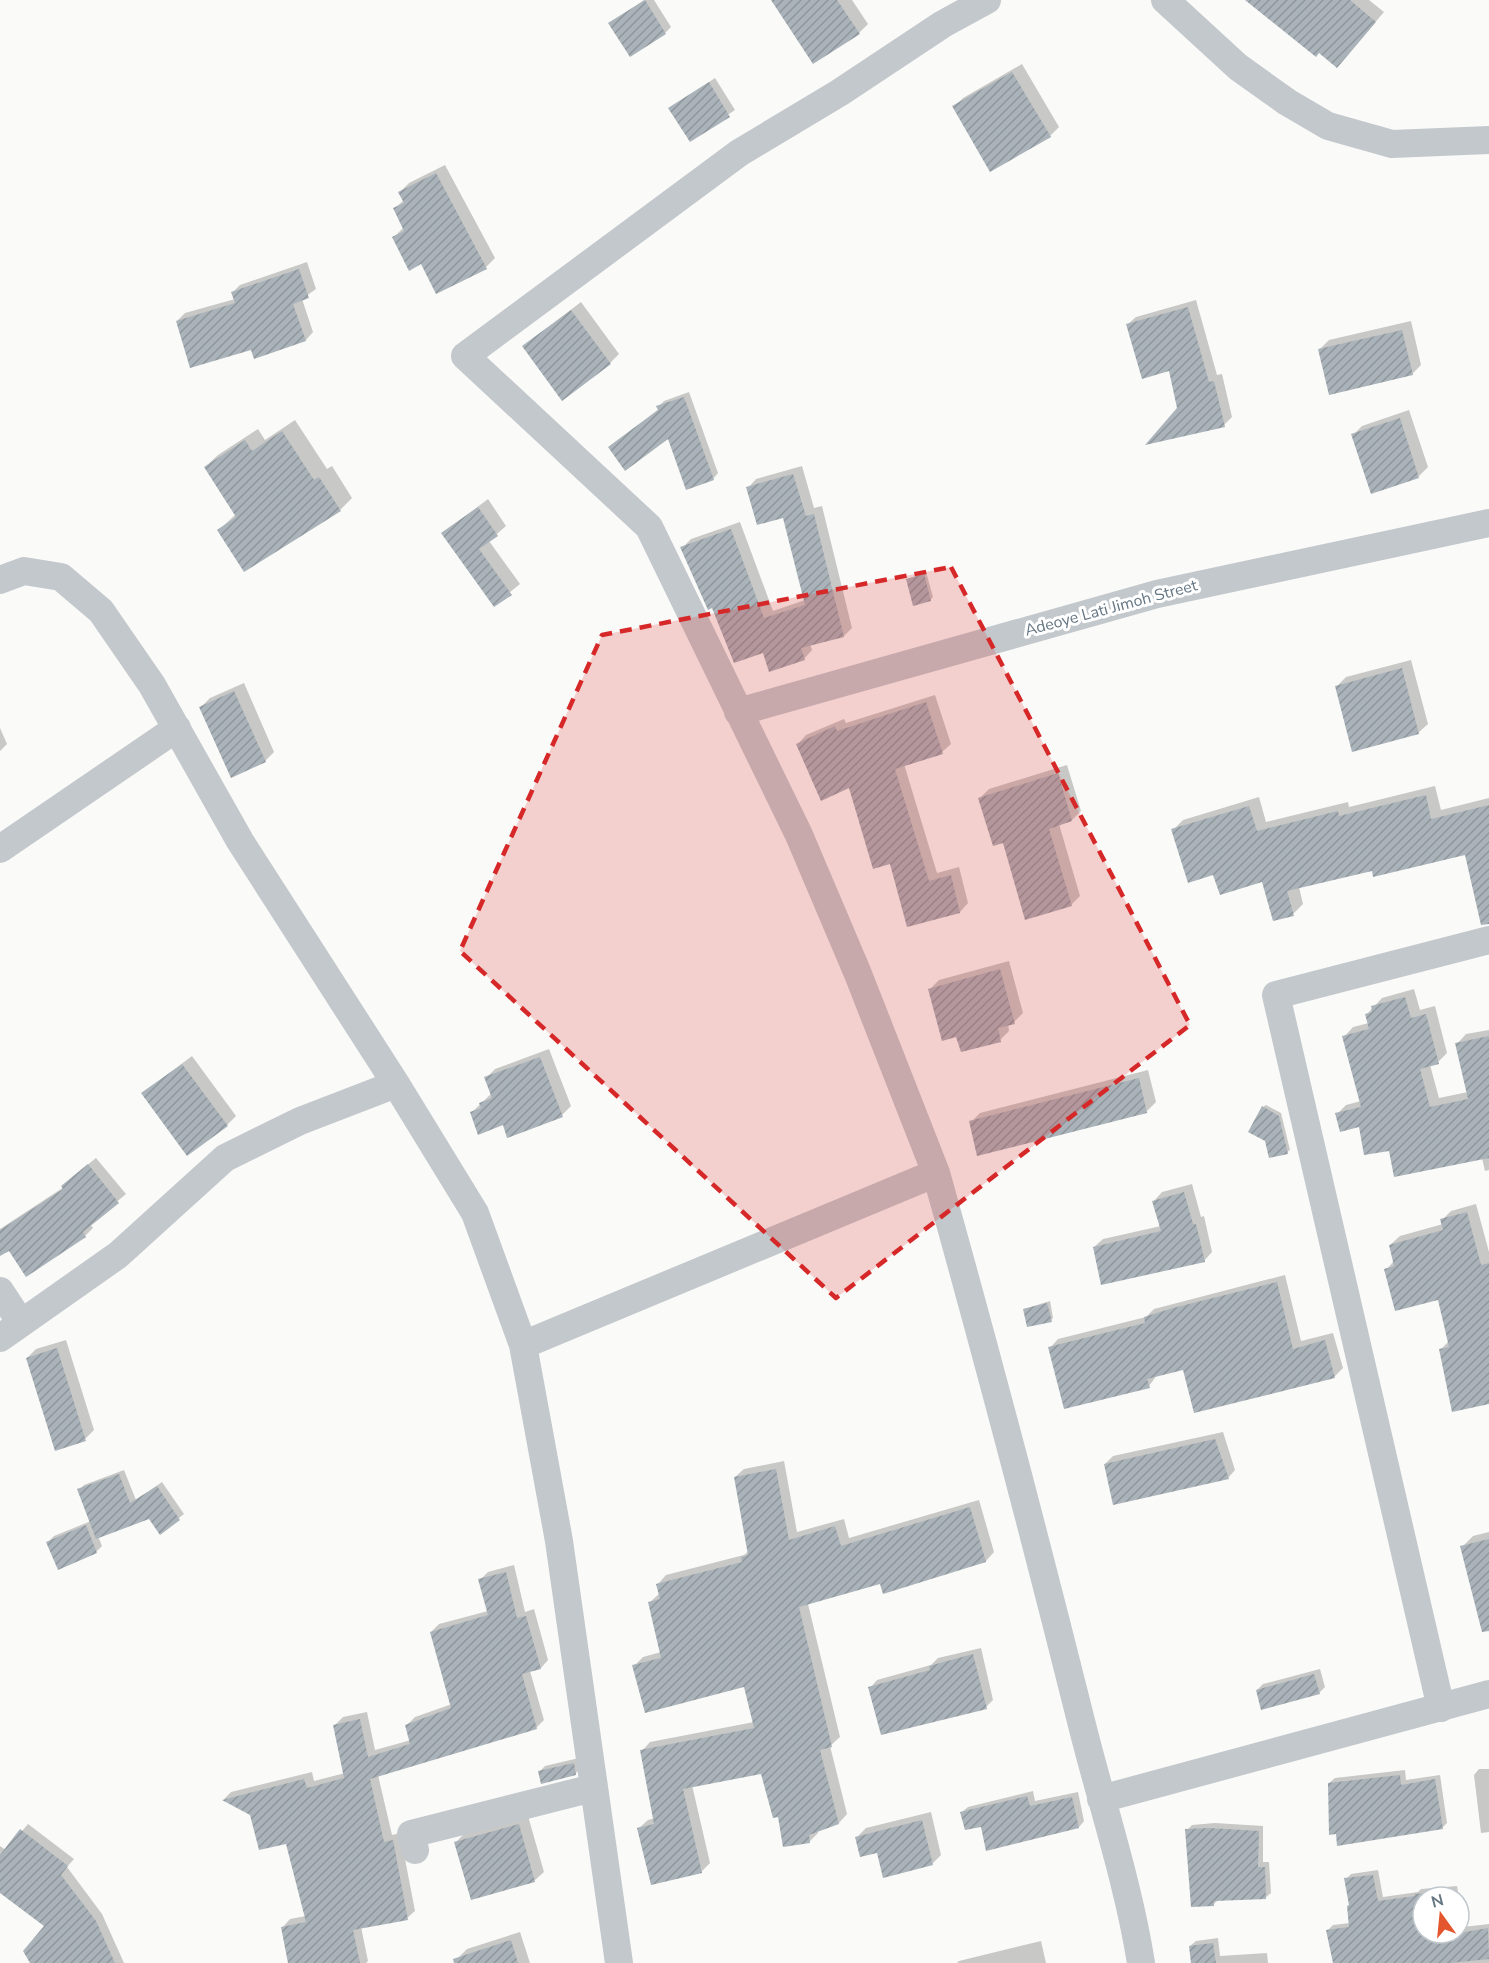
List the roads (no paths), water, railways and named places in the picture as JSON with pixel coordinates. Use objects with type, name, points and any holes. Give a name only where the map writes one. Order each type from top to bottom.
[{"type":"street","points":[[1165,0],[1238,68],[1287,102],[1328,126],[1392,144],[1489,140]]},
{"type":"street","points":[[984,1],[739,153],[465,356],[648,527],[799,835],[858,974],[936,1173],[1017,1464],[1101,1799],[1133,1913],[1141,1963]]},
{"type":"street","name":"Adeoye Lati Jimoh Street","points":[[738,712],[1157,594],[1489,523]]},
{"type":"street","points":[[0,580],[24,571],[61,577],[101,611],[152,685],[240,841],[476,1213],[523,1345],[559,1540],[619,1963]]},
{"type":"street","points":[[0,849],[177,728]]},
{"type":"street","points":[[1441,1708],[1276,995],[1489,940]]},
{"type":"street","points":[[0,1291],[10,1331],[118,1255],[225,1158],[300,1121],[396,1084]]},
{"type":"street","points":[[523,1345],[936,1173]]},
{"type":"street","points":[[1101,1799],[1489,1695]]},
{"type":"street","points":[[415,1850],[411,1834],[593,1788]]}]
